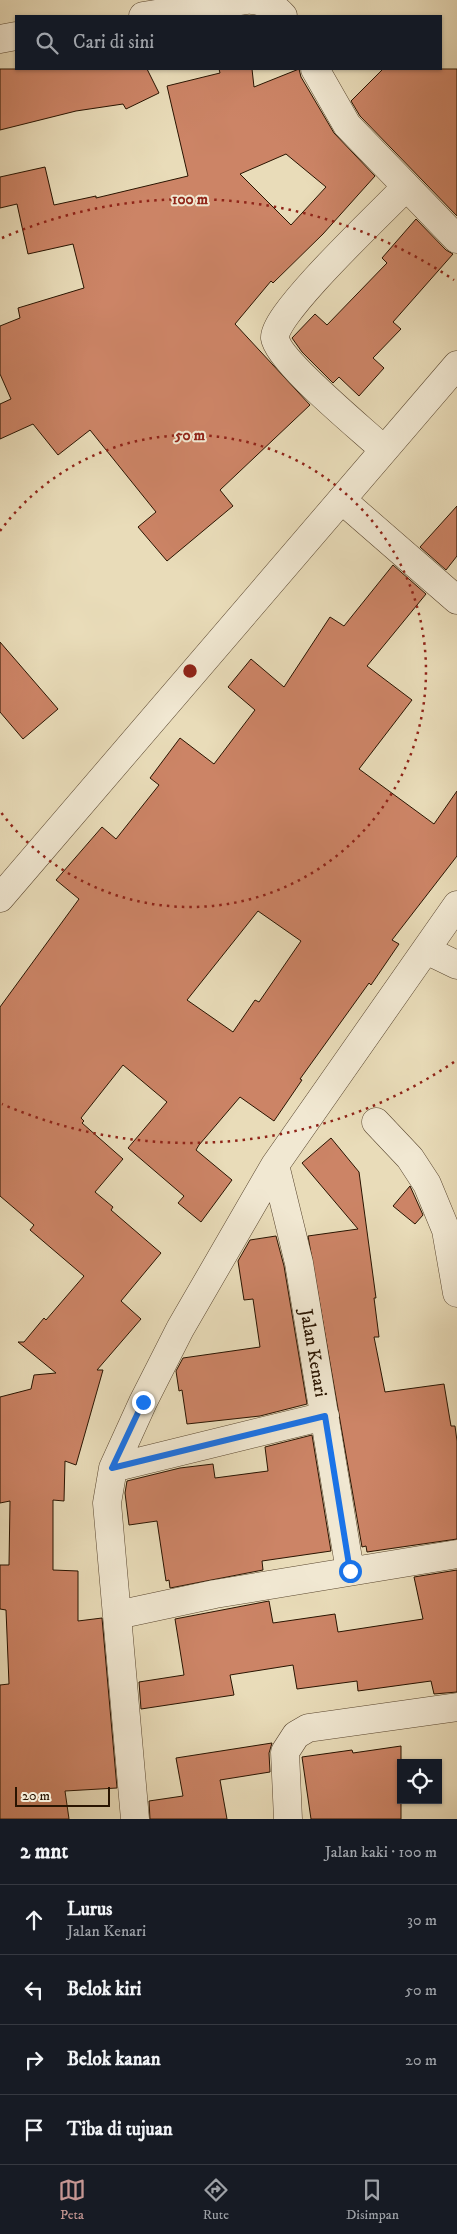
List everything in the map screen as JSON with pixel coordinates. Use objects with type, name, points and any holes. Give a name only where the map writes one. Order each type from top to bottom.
[{"type":"street","points":[[149,15],[247,0]]},
{"type":"street","points":[[252,0],[260,1],[277,9],[282,15]]},
{"type":"street","points":[[0,38],[15,36]]},
{"type":"street","points":[[316,70],[346,125],[405,188],[457,239]]},
{"type":"street","points":[[383,449],[290,363],[275,340],[275,329],[306,290],[405,188]]},
{"type":"street","points":[[0,898],[342,500],[383,449],[457,365]]},
{"type":"street","points":[[342,500],[457,600]]},
{"type":"street","points":[[135,1819],[107,1503],[112,1468],[180,1329],[275,1165],[457,905]]},
{"type":"street","points":[[426,950],[457,965]]},
{"type":"street","points":[[376,1122],[410,1158],[427,1184],[446,1230],[457,1293]]},
{"type":"street","name":"Jalan Kenari","points":[[275,1165],[299,1263],[350,1571]]},
{"type":"street","points":[[112,1468],[325,1416]]},
{"type":"street","points":[[117,1615],[215,1594],[457,1554]]},
{"type":"street","points":[[288,1819],[285,1752],[296,1735],[308,1728],[457,1707]]},
{"type":"building","points":[[0,69],[148,70],[159,93],[126,109],[123,104],[76,111],[0,130]]},
{"type":"building","points":[[457,69],[457,216],[360,116],[351,101],[382,70]]},
{"type":"building","points":[[219,70],[252,70],[254,87],[299,70],[301,77],[334,133],[375,176],[323,234],[273,283],[271,281],[235,324],[310,405],[220,490],[233,506],[167,561],[138,527],[156,512],[90,430],[58,455],[33,424],[0,439],[0,404],[11,399],[0,374],[0,326],[20,318],[18,308],[84,288],[73,244],[28,254],[17,204],[0,208],[0,177],[45,167],[54,205],[96,196],[96,198],[188,176],[167,86],[220,73]],"holes":[[[286,154],[326,187],[291,225],[240,174]]]},
{"type":"building","points":[[416,219],[446,250],[453,254],[393,322],[401,329],[373,358],[384,368],[359,396],[339,377],[333,383],[302,352],[292,338],[315,314],[327,325],[387,263],[382,258]]},
{"type":"building","points":[[457,506],[457,556],[446,570],[420,547]]},
{"type":"building","points":[[393,565],[426,594],[367,666],[412,700],[359,769],[434,824],[457,791],[457,856],[392,940],[399,944],[371,985],[369,983],[300,1079],[302,1080],[274,1121],[240,1097],[199,1145],[196,1150],[232,1180],[201,1222],[178,1203],[184,1196],[128,1148],[167,1102],[123,1065],[81,1118],[84,1121],[82,1123],[123,1159],[95,1192],[113,1207],[111,1210],[161,1253],[121,1301],[141,1319],[97,1370],[103,1370],[76,1465],[65,1461],[64,1501],[53,1500],[53,1570],[78,1571],[78,1621],[102,1618],[117,1788],[65,1791],[69,1819],[0,1819],[0,1685],[9,1684],[6,1610],[0,1609],[0,1565],[9,1565],[10,1501],[0,1503],[0,1397],[31,1389],[34,1375],[56,1373],[18,1342],[24,1342],[44,1318],[46,1320],[84,1276],[30,1230],[34,1225],[0,1196],[0,1007],[79,899],[56,880],[102,827],[116,839],[159,785],[150,778],[180,738],[214,764],[255,710],[228,687],[251,659],[284,687],[330,617],[344,626]],"holes":[[[258,911],[301,941],[259,1002],[255,1000],[233,1032],[187,1000]]]},
{"type":"building","points":[[0,642],[58,709],[23,739],[0,712]]},
{"type":"building","points":[[331,1138],[359,1172],[376,1298],[374,1298],[379,1337],[374,1337],[385,1392],[444,1384],[451,1426],[455,1426],[457,1441],[457,1539],[367,1552],[366,1546],[362,1547],[308,1236],[358,1229],[302,1163]]},
{"type":"building","points":[[410,1186],[423,1215],[415,1224],[393,1206]]},
{"type":"building","points":[[276,1236],[284,1266],[307,1404],[260,1416],[187,1424],[182,1390],[179,1391],[176,1371],[183,1358],[260,1347],[253,1299],[244,1300],[238,1261],[250,1240]]},
{"type":"building","points":[[312,1435],[331,1551],[262,1561],[263,1570],[170,1588],[169,1580],[166,1581],[157,1521],[129,1525],[125,1493],[127,1481],[180,1468],[213,1464],[215,1478],[268,1471],[265,1447]]},
{"type":"building","points":[[457,1570],[457,1692],[434,1694],[431,1681],[358,1691],[357,1681],[297,1689],[293,1665],[230,1675],[234,1695],[141,1709],[139,1682],[184,1675],[175,1619],[269,1601],[273,1623],[335,1614],[338,1632],[423,1619],[414,1577]]},
{"type":"building","points":[[272,1743],[269,1753],[270,1772],[220,1780],[227,1819],[150,1819],[149,1801],[183,1796],[176,1758]]},
{"type":"building","points":[[401,1746],[401,1759],[397,1759],[397,1804],[401,1804],[401,1819],[311,1819],[302,1757],[352,1750],[353,1753]]},
{"type":"route","points":[[143,1402],[112,1468],[325,1416],[350,1571]]}]
